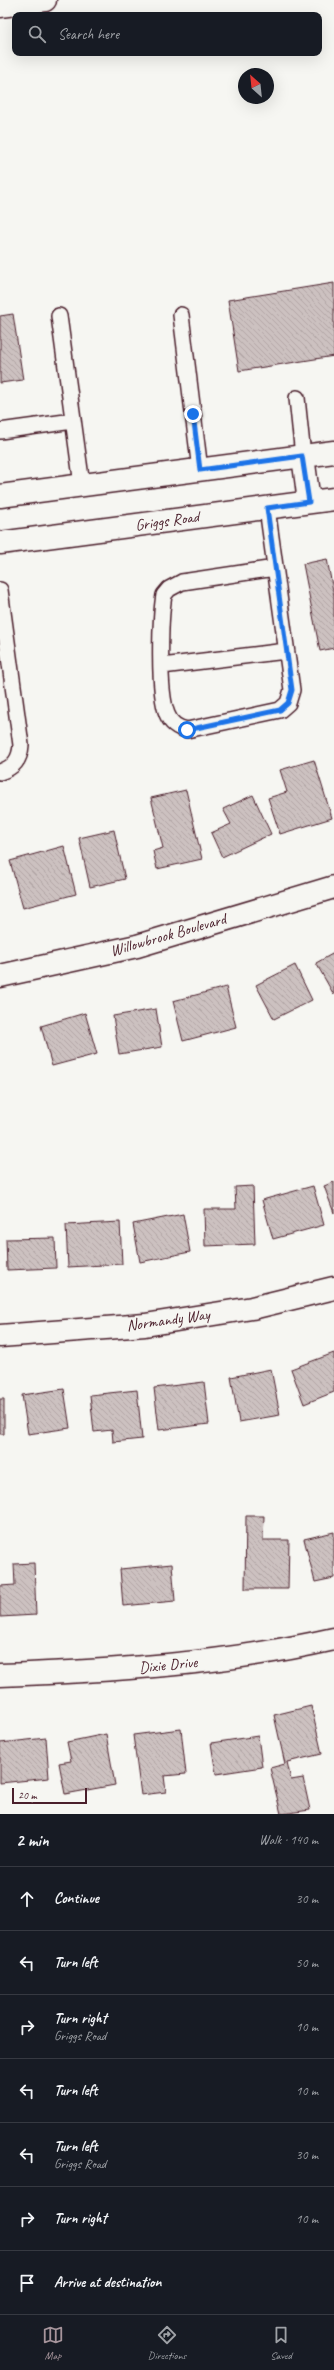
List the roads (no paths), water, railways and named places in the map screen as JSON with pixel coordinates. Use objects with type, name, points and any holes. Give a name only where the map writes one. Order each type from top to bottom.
[{"type":"street","points":[[0,6],[45,0]]},
{"type":"street","points":[[0,496],[334,452]]},
{"type":"street","points":[[302,456],[309,502]]},
{"type":"street","name":"Griggs Road","points":[[0,543],[334,499]]},
{"type":"street","name":"Willowbrook Boulevard","points":[[0,976],[137,946],[334,887]]},
{"type":"street","name":"Normandy Way","points":[[0,1336],[145,1325],[252,1308],[334,1288]]},
{"type":"street","name":"Dixie Drive","points":[[0,1675],[100,1672],[206,1661],[334,1639]]},
{"type":"lane","points":[[180,315],[200,470]]},
{"type":"lane","points":[[59,316],[82,485]]},
{"type":"lane","points":[[297,398],[302,456]]},
{"type":"lane","points":[[0,431],[73,421]]},
{"type":"lane","points":[[267,508],[292,690],[288,703],[280,710],[187,730],[179,728],[167,715],[164,702],[162,666],[162,604],[164,595],[169,589],[182,582],[275,568]]},
{"type":"lane","points":[[0,590],[21,745],[20,755],[16,762],[10,769],[0,772]]},
{"type":"lane","points":[[162,666],[286,651]]}]
